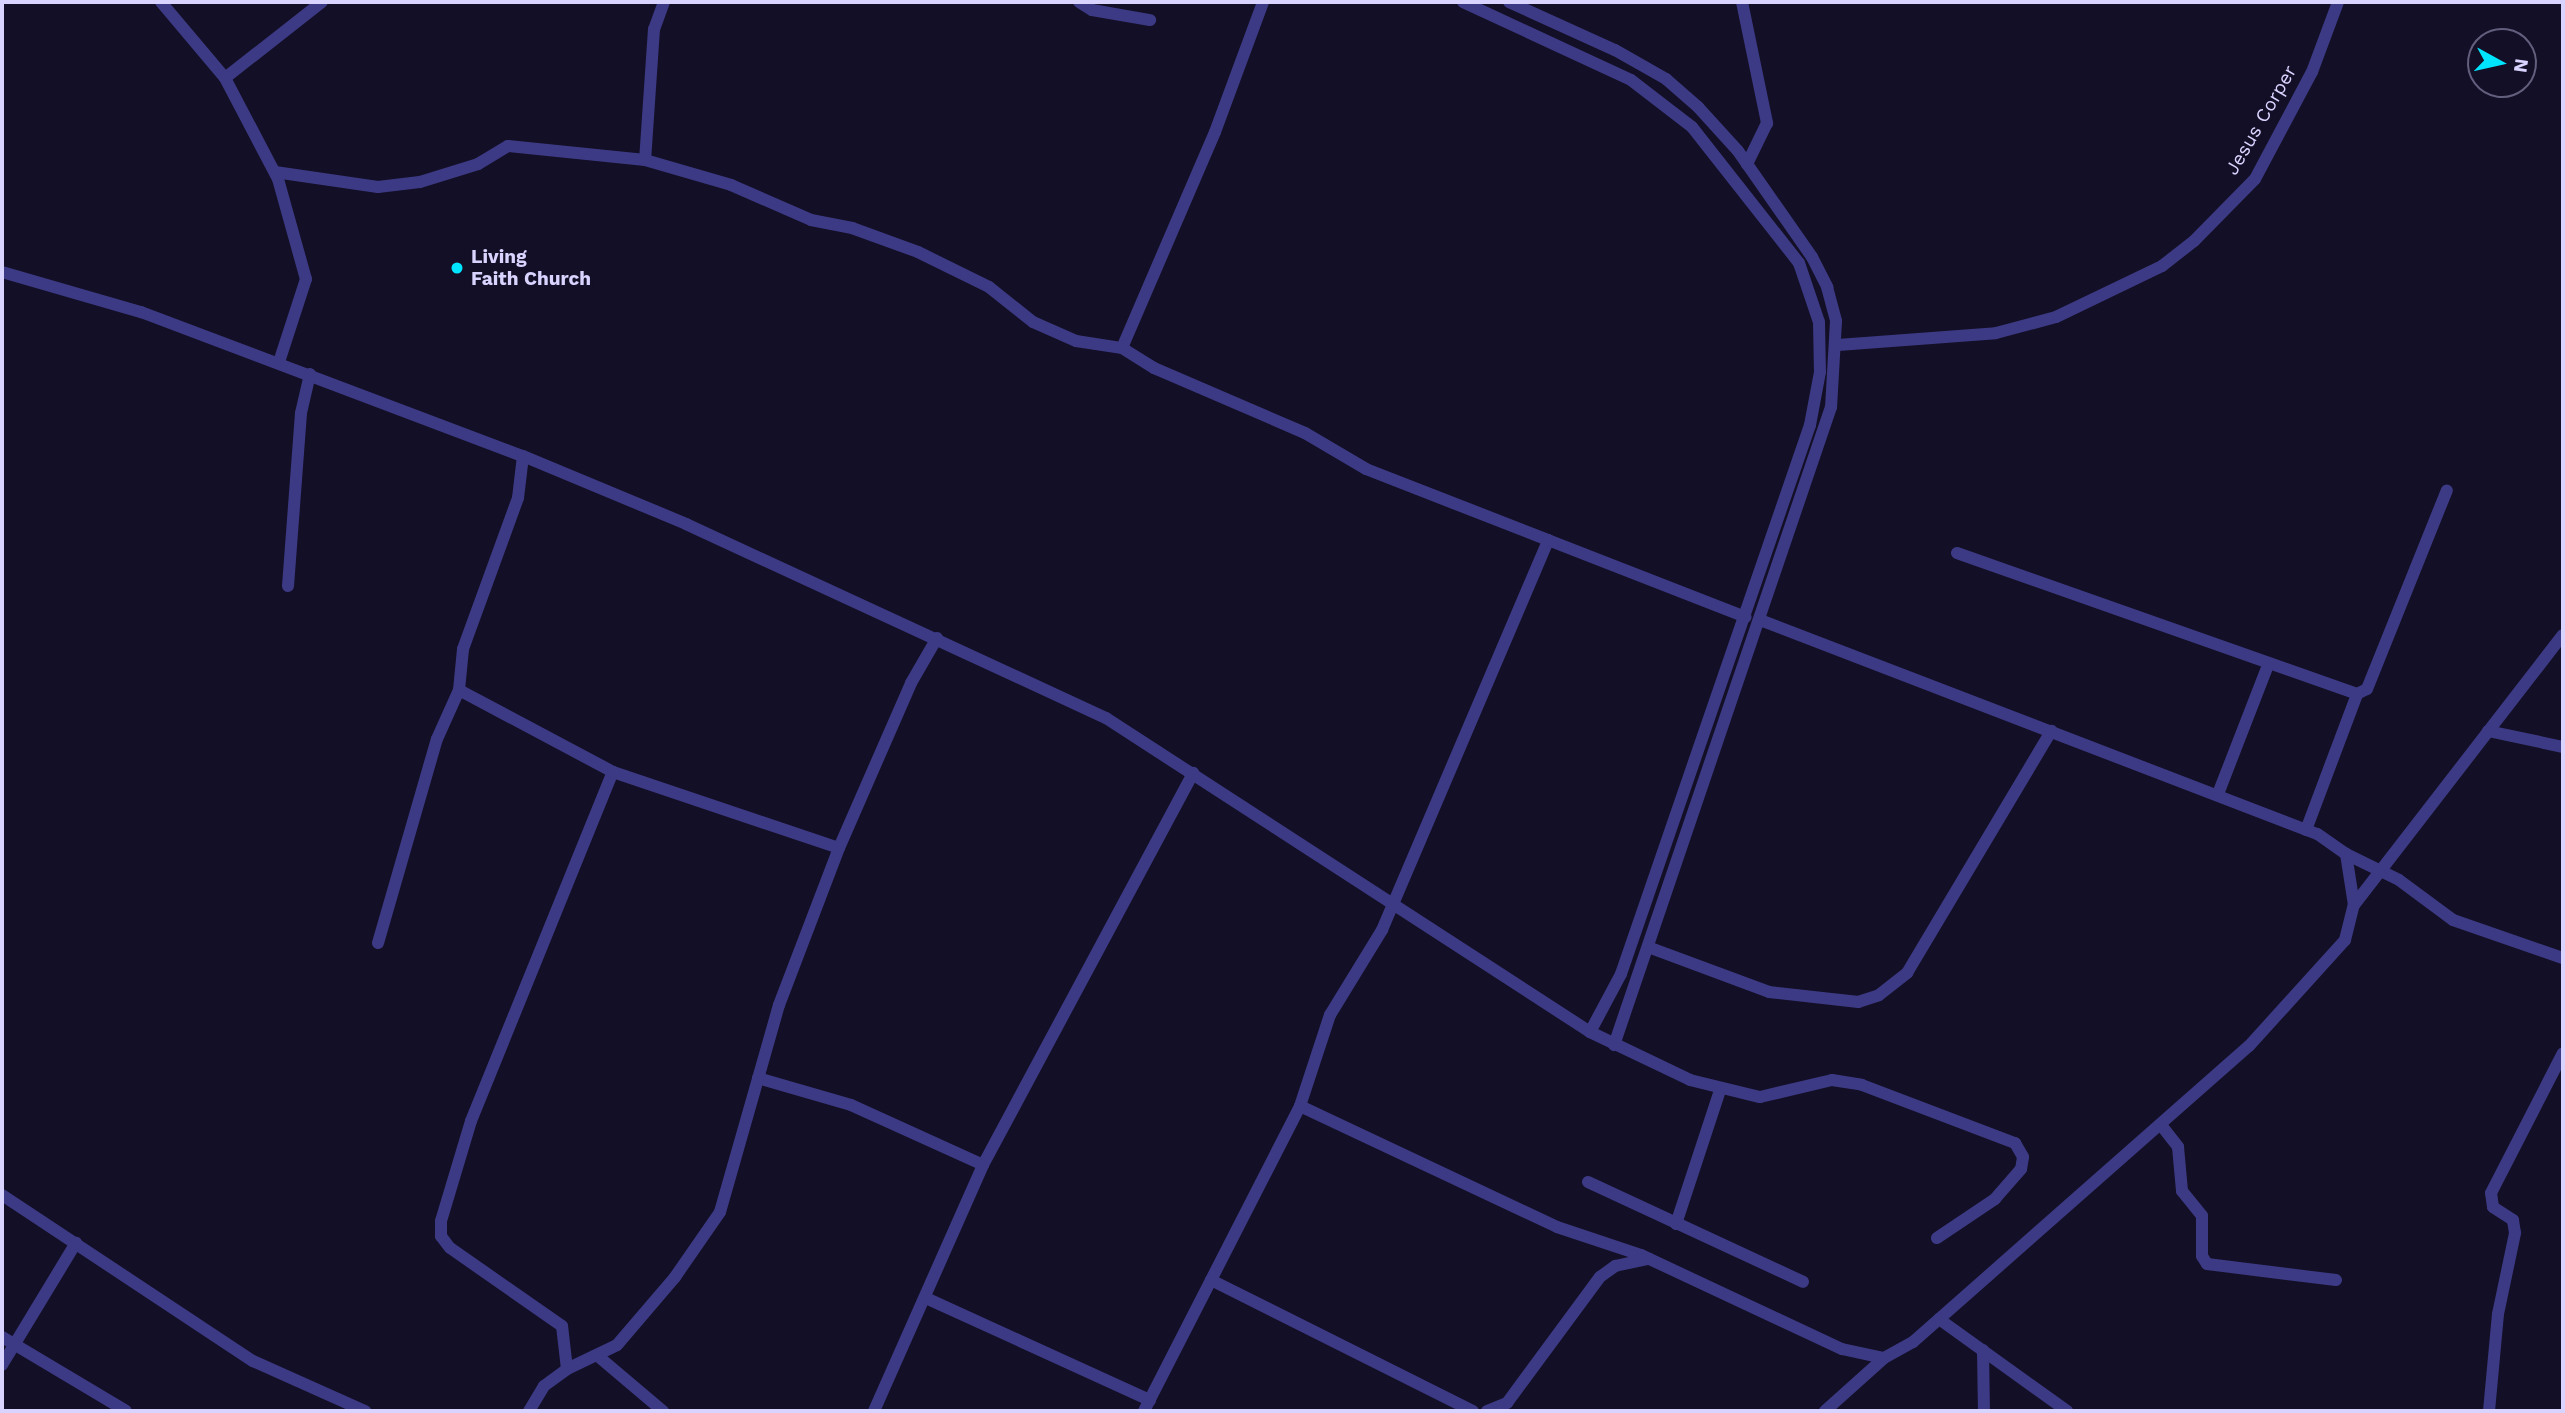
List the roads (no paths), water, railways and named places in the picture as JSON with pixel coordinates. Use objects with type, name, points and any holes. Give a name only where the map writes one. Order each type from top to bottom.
[{"type":"street","points":[[161,2],[225,78],[275,172],[306,279],[279,362]]},
{"type":"street","points":[[225,78],[322,2]]},
{"type":"street","points":[[645,160],[654,29],[652,2]]},
{"type":"street","points":[[654,29],[664,2]]},
{"type":"street","points":[[1079,2],[1092,10],[1150,20]]},
{"type":"street","points":[[1122,348],[1215,132],[1263,2]]},
{"type":"street","points":[[1463,2],[1604,65],[1664,103],[1723,163],[1798,263],[1819,322],[1821,358],[1810,425],[1621,974],[1590,1032]]},
{"type":"street","points":[[1510,2],[1615,50],[1666,79],[1698,107],[1747,164],[1812,257],[1827,287],[1838,345],[1831,407],[1614,1045]]},
{"type":"street","points":[[1742,2],[1767,123],[1747,164]]},
{"type":"street","name":"Jesus Corper","points":[[1838,345],[1996,333],[2056,317],[2162,266],[2194,241],[2255,179],[2312,72],[2338,2]]},
{"type":"street","points":[[275,172],[378,187],[420,182],[478,163],[508,146],[645,160],[732,185],[811,219],[852,228],[918,252],[989,287],[1033,322],[1076,341],[1122,348],[1154,368],[1305,433],[1366,469],[1745,617]]},
{"type":"street","points":[[2,272],[141,312],[523,456],[937,638],[1106,718],[1614,1045],[1720,1090],[1760,1097],[1832,1080],[1862,1085],[2015,1143],[2023,1157],[2021,1170],[1995,1199],[1937,1238]]},
{"type":"street","points":[[288,586],[301,413],[310,374]]},
{"type":"street","points":[[378,943],[437,739],[459,691],[463,649],[499,560],[518,498],[523,456]]},
{"type":"street","points":[[2306,830],[2357,694],[2367,689],[2447,489]]},
{"type":"street","points":[[1786,495],[1801,500]]},
{"type":"street","points":[[928,1299],[1147,1406],[1300,1106],[1330,1015],[1382,930],[1548,540]]},
{"type":"street","points":[[1957,553],[2268,665],[2357,694]]},
{"type":"street","points":[[1760,620],[2306,830],[2379,871],[2453,919],[2563,958]]},
{"type":"street","points":[[1825,1411],[1884,1358],[1913,1342],[2249,1046],[2345,940],[2354,905],[2563,635]]},
{"type":"street","points":[[529,1411],[544,1386],[567,1369],[599,1357],[617,1345],[675,1277],[720,1212],[779,1005],[839,848],[911,683],[937,638]]},
{"type":"street","points":[[2218,794],[2268,665]]},
{"type":"street","points":[[459,691],[613,772],[839,848]]},
{"type":"street","points":[[1648,947],[1769,992],[1858,1002],[1879,995],[1907,973],[2051,731]]},
{"type":"street","points":[[2488,731],[2563,747]]},
{"type":"street","points":[[567,1369],[562,1326],[450,1248],[441,1236],[441,1220],[471,1121],[613,772]]},
{"type":"street","points":[[874,1411],[928,1299],[983,1165],[1193,773]]},
{"type":"street","points":[[1672,825],[1688,830]]},
{"type":"street","points":[[2346,854],[2354,905]]},
{"type":"street","points":[[2489,1411],[2498,1314],[2515,1233],[2512,1220],[2493,1207],[2491,1193],[2563,1053]]},
{"type":"street","points":[[758,1078],[851,1105],[983,1165]]},
{"type":"street","points":[[1676,1224],[1720,1090]]},
{"type":"street","points":[[1300,1106],[1557,1227],[1649,1259],[1842,1349],[1884,1358]]},
{"type":"street","points":[[2161,1125],[2178,1147],[2182,1191],[2202,1216],[2202,1256],[2207,1264],[2336,1280]]},
{"type":"street","points":[[1588,1182],[1803,1282]]},
{"type":"street","points":[[2,1195],[253,1361],[365,1411]]},
{"type":"street","points":[[2,1365],[76,1243]]},
{"type":"street","points":[[1487,1411],[1507,1402],[1600,1277],[1615,1266],[1649,1259]]},
{"type":"street","points":[[1211,1280],[1473,1411]]},
{"type":"street","points":[[1939,1319],[2067,1411]]},
{"type":"street","points":[[2,1337],[126,1411]]},
{"type":"street","points":[[1983,1350],[1984,1411]]},
{"type":"street","points":[[599,1357],[663,1411]]},
{"type":"place","name":"Living Faith Church","points":[[457,268]]}]
